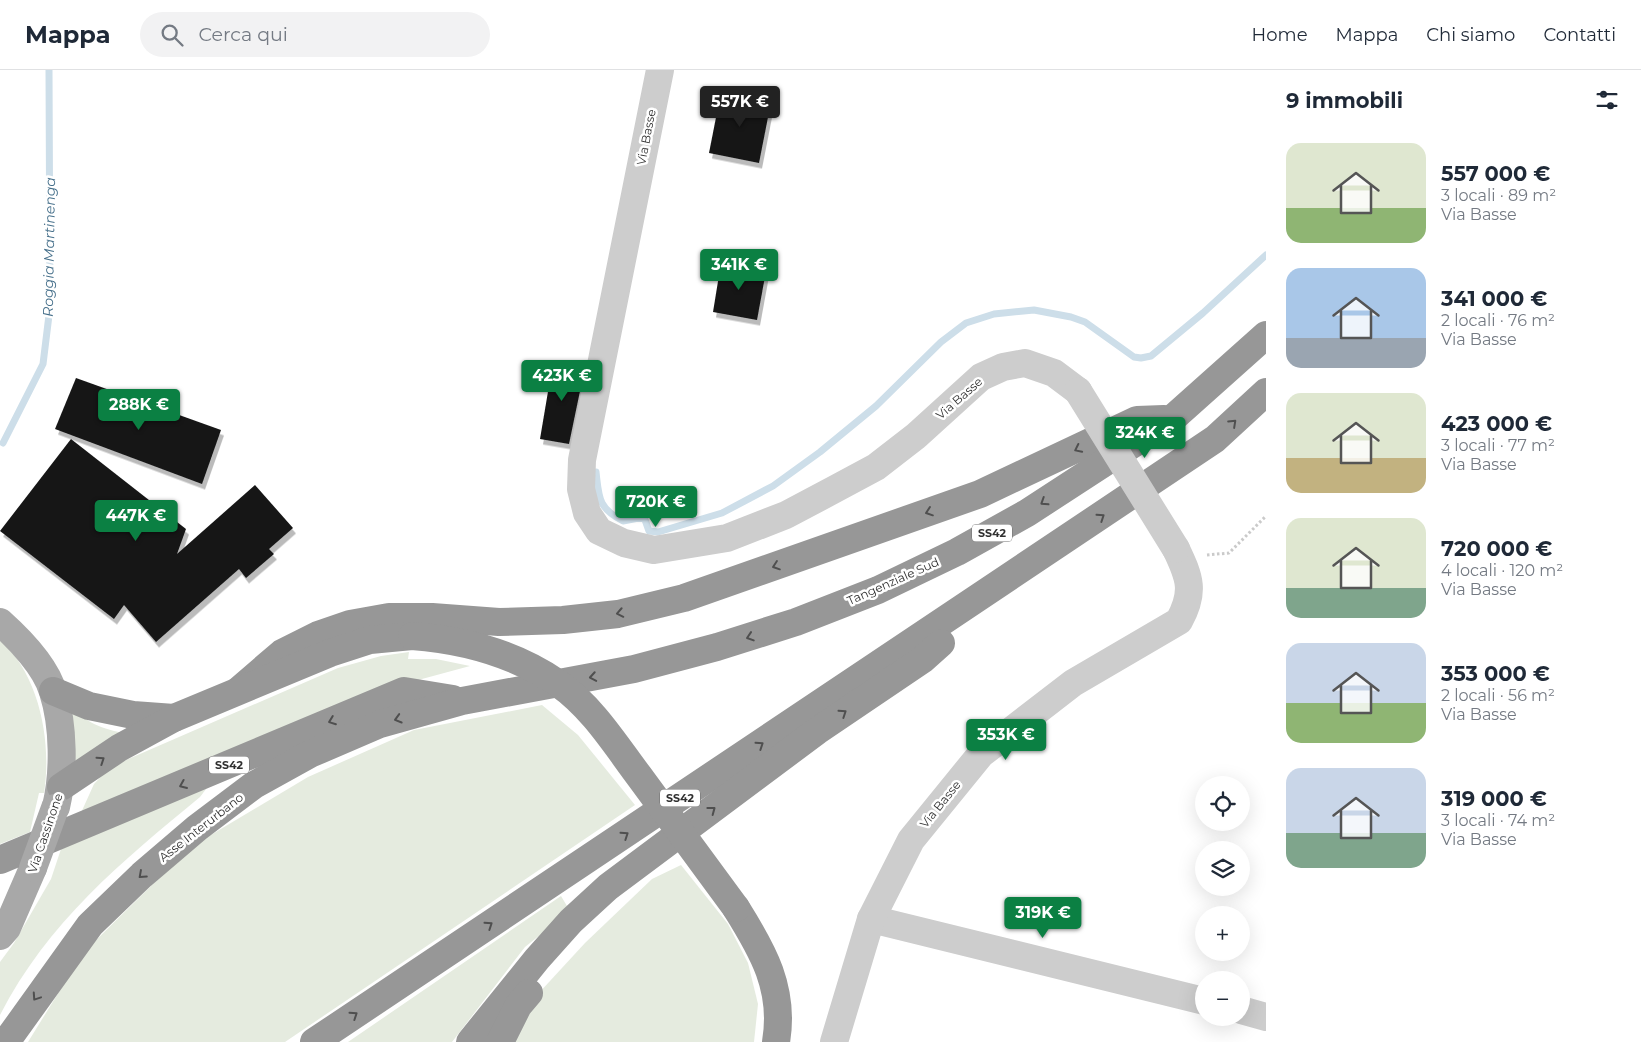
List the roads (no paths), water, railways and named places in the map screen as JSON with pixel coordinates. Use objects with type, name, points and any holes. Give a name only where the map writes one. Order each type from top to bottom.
[{"type":"highway","name":"Tangenziale Sud","points":[[462,701],[634,669],[717,647],[796,622],[878,590],[957,552],[1027,513],[1173,418],[1266,335]]},
{"type":"highway","name":"SS42","points":[[314,1042],[1046,554],[1215,439],[1266,392]]},
{"type":"highway","points":[[239,690],[282,653],[318,635],[350,624],[389,617],[432,617],[499,622],[563,620],[618,614],[684,598],[980,494],[1137,420],[1173,418]]},
{"type":"highway","points":[[470,1042],[537,959],[572,921],[608,887],[816,731],[922,660],[1046,554]]},
{"type":"highway","points":[[58,797],[118,748],[174,718],[330,653],[370,640],[412,636],[442,638],[480,646],[521,662],[560,685],[596,719],[736,908],[760,946],[773,974],[777,1003],[776,1042]]},
{"type":"highway","points":[[53,691],[89,706],[133,715],[174,718]]},
{"type":"highway","name":"SS42","points":[[0,860],[404,692],[462,701]]},
{"type":"highway","name":"Asse Interurbano","points":[[6,1042],[46,983],[90,925],[142,875],[197,828],[254,786],[310,754],[380,724],[462,701]]},
{"type":"highway","points":[[500,1042],[518,1006],[618,898],[659,849]]},
{"type":"main road","name":"Via Cassinone","points":[[0,622],[14,634],[36,661],[53,691],[61,741],[58,797],[34,868],[7,928],[0,936]]},
{"type":"street","name":"Via Basse","points":[[660,70],[582,460],[581,489],[587,513],[599,531],[624,543],[654,550],[728,538],[786,515],[876,468],[916,436],[981,377],[1003,367],[1025,362],[1054,373],[1078,391],[1180,558],[1189,585],[1189,604],[1179,621],[1073,683],[981,754],[911,840],[871,919],[834,1042]]},
{"type":"street","points":[[871,919],[1195,999]]},
{"type":"street","points":[[1250,1013],[1266,1017]]},
{"type":"waterway","name":"Roggia Martinenga","points":[[3,443],[43,364],[50,307],[49,70]]},
{"type":"waterway","points":[[596,472],[599,496],[604,507],[623,521],[644,517],[649,531],[658,532],[722,513],[773,486],[820,452],[876,406],[941,342],[966,323],[994,314],[1034,310],[1071,317],[1085,322],[1134,357],[1151,356],[1203,313],[1266,255]]}]
